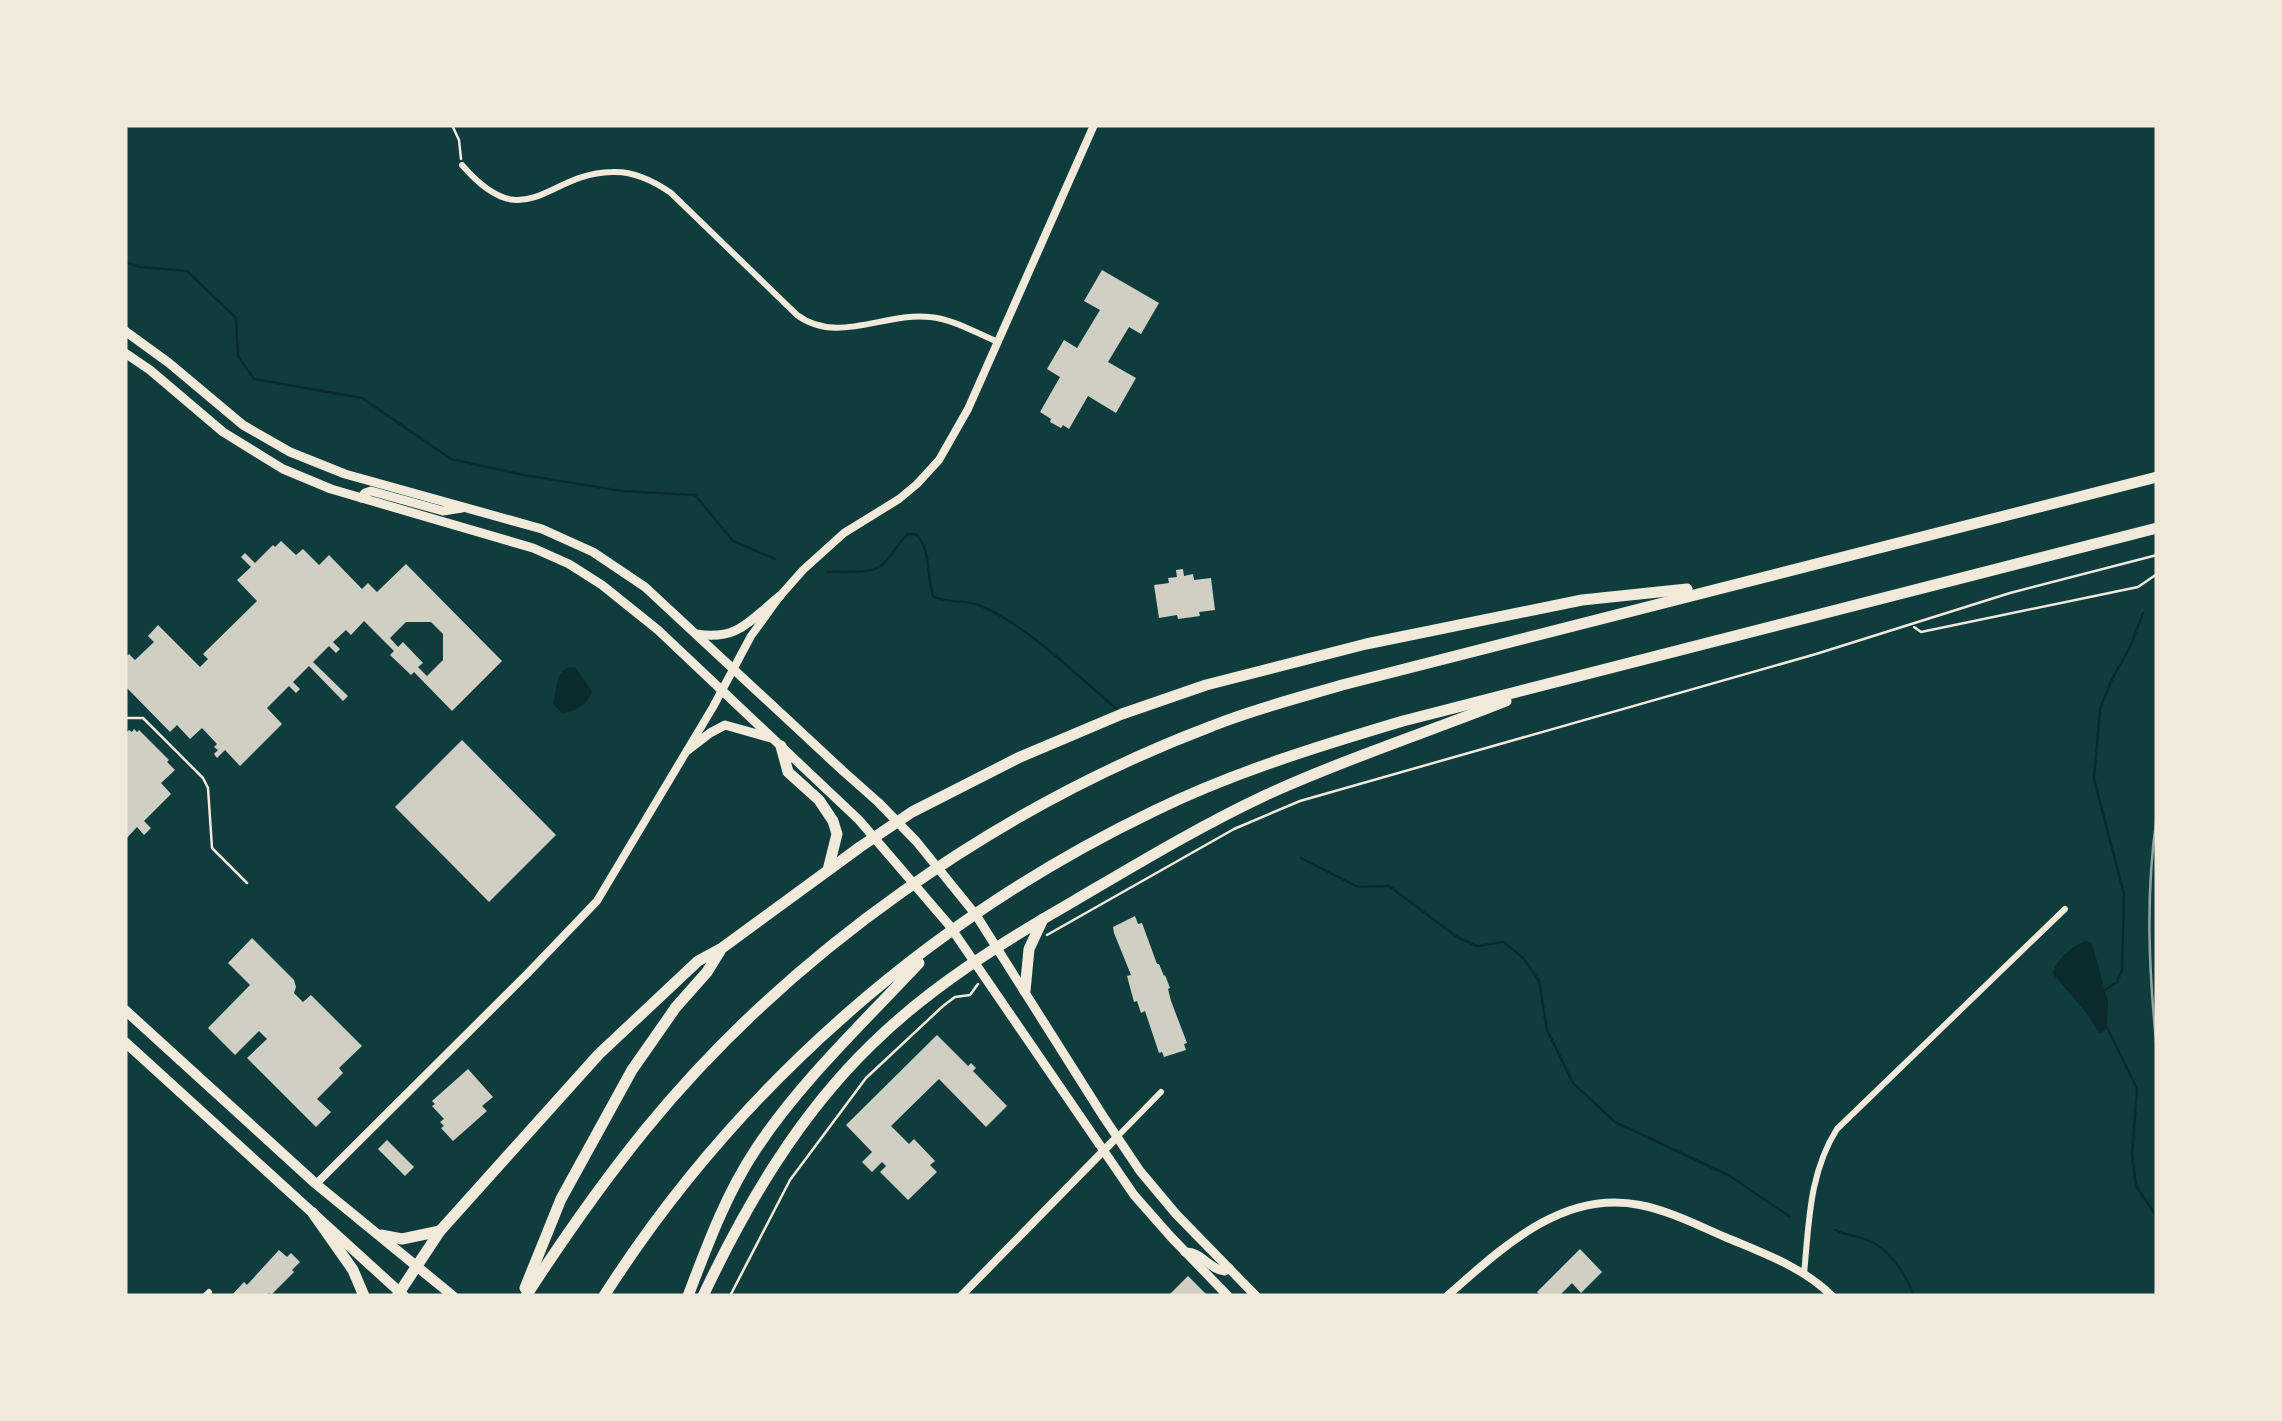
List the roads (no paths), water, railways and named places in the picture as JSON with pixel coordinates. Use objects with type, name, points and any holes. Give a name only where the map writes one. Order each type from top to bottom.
[{"type":"highway","points":[[524,1296],[647,1127],[737,1030],[796,975],[896,896],[990,835],[1073,788],[1215,724],[1342,685],[2157,477]]},
{"type":"highway","points":[[604,1296],[705,1159],[761,1097],[845,1016],[942,938],[1021,885],[1156,810],[1312,748],[1404,721],[2157,528]]},
{"type":"highway","points":[[400,1295],[440,1231],[599,1054],[698,962],[874,837],[943,795],[1122,714],[1206,686],[1366,644],[1582,600],[1726,585]]},
{"type":"highway","points":[[703,1296],[763,1183],[808,1117],[869,1047],[970,956],[997,947],[1194,832],[1275,791],[1557,682]]},
{"type":"highway","points":[[777,743],[788,772],[819,800],[834,821],[836,842],[828,870]]},
{"type":"highway","points":[[1024,991],[1029,949],[1043,919]]},
{"type":"highway","points":[[688,1296],[716,1224],[758,1146],[791,1101],[942,938]]},
{"type":"highway","points":[[524,1296],[561,1198],[624,1086],[658,1032],[722,948]]},
{"type":"highway","points":[[313,1212],[352,1270],[364,1296]]},
{"type":"highway","points":[[380,1235],[402,1239],[440,1231]]},
{"type":"main road","points":[[125,331],[274,444],[326,468],[542,529],[593,552],[645,586],[916,841],[989,935],[1117,1137],[1158,1193],[1256,1296]]},
{"type":"main road","points":[[125,352],[223,432],[283,469],[361,498],[517,542],[569,564],[632,608],[722,690],[894,860],[970,956],[1102,1152],[1146,1210],[1228,1296]]},
{"type":"main road","points":[[361,498],[370,491],[443,511],[464,507]]},
{"type":"main road","points":[[696,634],[731,633],[780,596]]},
{"type":"main road","points":[[688,750],[710,732],[725,726],[777,743]]},
{"type":"main road","points":[[125,1010],[316,1184],[453,1296]]},
{"type":"main road","points":[[125,1042],[400,1295]]},
{"type":"main road","points":[[1186,1252],[1200,1255],[1217,1270],[1228,1268]]},
{"type":"street","points":[[316,1184],[596,901],[688,750],[751,636],[780,596],[820,554],[850,529],[909,492],[939,460],[968,409],[1094,125]]},
{"type":"street","points":[[462,165],[493,194],[521,200],[600,173],[646,178],[671,192],[810,323],[836,329],[929,316],[998,342]]},
{"type":"street","points":[[1804,1274],[1814,1182],[1837,1129],[2065,909]]},
{"type":"street","points":[[960,1296],[1161,1092]]},
{"type":"street","points":[[1447,1296],[1538,1224],[1572,1208],[1602,1203],[1636,1204],[1672,1214],[1776,1258],[1832,1296]]},
{"type":"lane","points":[[125,718],[143,718],[206,782],[210,843],[247,883]]},
{"type":"water","points":[[575,667],[592,691],[580,707],[562,713],[553,704],[559,675],[566,668]]},
{"type":"water","points":[[2086,941],[2092,943],[2108,1002],[2107,1028],[2101,1033],[2053,974],[2065,954]]},
{"type":"waterway","points":[[125,262],[187,271],[236,318],[238,356],[254,379],[362,398],[451,459],[622,491],[695,495],[733,541],[775,559]]},
{"type":"waterway","points":[[827,572],[877,568],[908,534],[917,535],[927,557],[933,596],[978,605],[1014,624],[1120,712]]},
{"type":"waterway","points":[[2105,990],[2117,982],[2122,970],[2124,894],[2094,779],[2100,709],[2143,613]]},
{"type":"waterway","points":[[1301,858],[1358,887],[1389,886],[1457,937],[1477,946],[1504,942],[1524,959],[1539,981],[1547,1030],[1573,1083],[1615,1122],[1730,1176],[1789,1216]]},
{"type":"waterway","points":[[2107,1027],[2137,1089],[2132,1155],[2136,1186],[2157,1217]]},
{"type":"waterway","points":[[1835,1230],[1882,1249],[1901,1271],[1914,1296]]},
{"type":"railway","points":[[2157,816],[2150,934],[2157,1051]]}]
